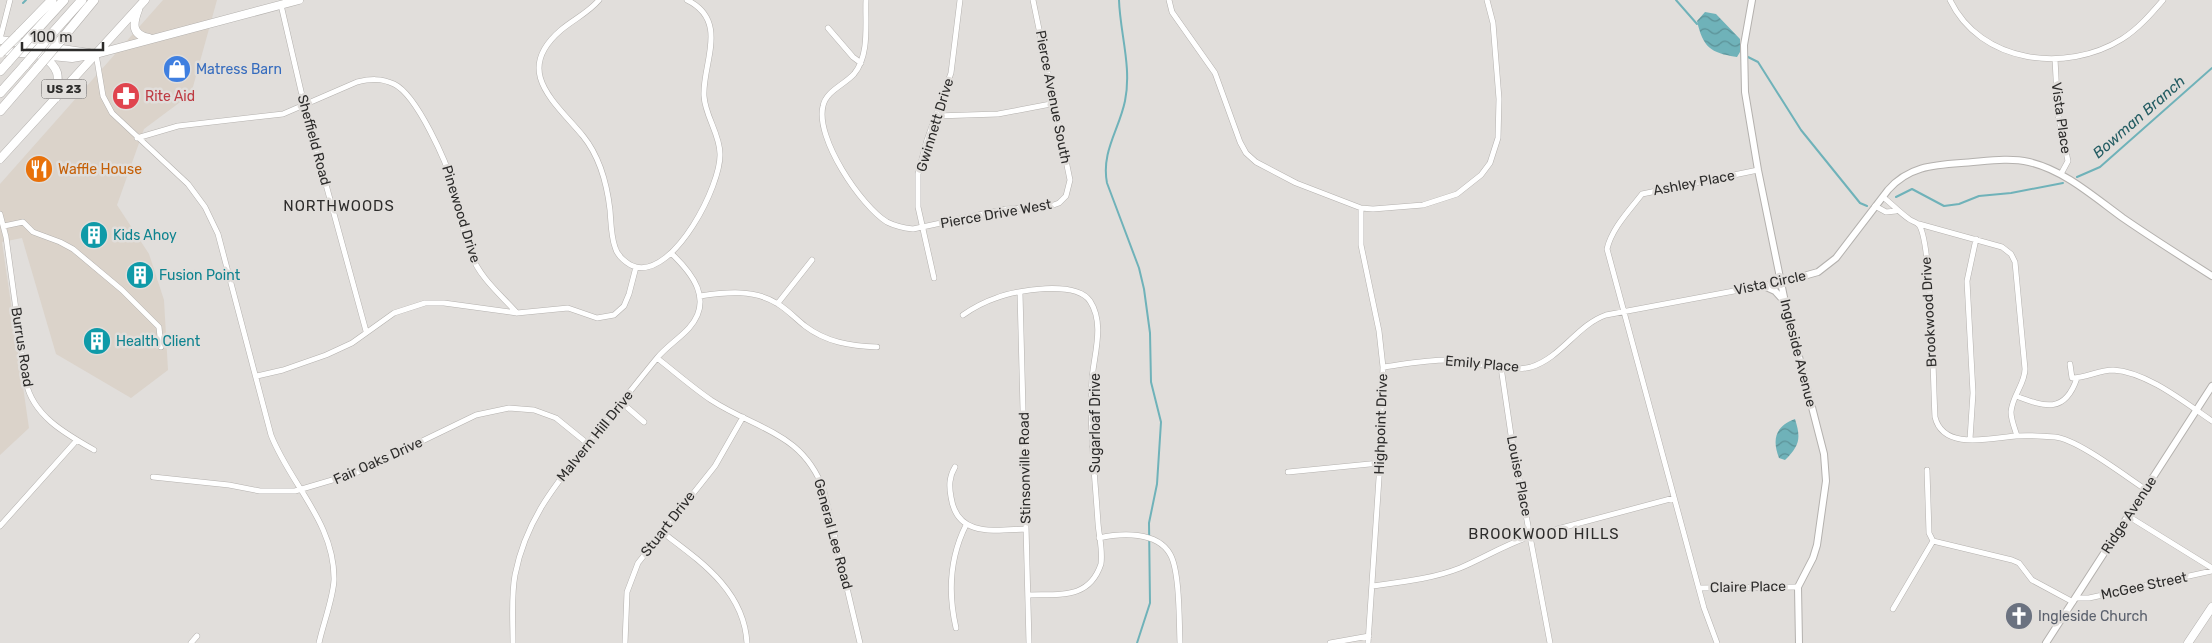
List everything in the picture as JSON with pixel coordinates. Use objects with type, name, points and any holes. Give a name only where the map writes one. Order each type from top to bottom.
[{"type":"highway","points":[[0,52],[52,0]]},
{"type":"highway","points":[[0,71],[64,0]]},
{"type":"highway","points":[[0,93],[82,0]]},
{"type":"highway","points":[[0,111],[94,0]]},
{"type":"main road","name":"US 23","points":[[0,159],[145,0]]},
{"type":"main road","points":[[0,52],[72,58],[96,54],[299,0]]},
{"type":"main road","points":[[139,7],[134,22],[134,30],[140,36],[150,39]]},
{"type":"main road","points":[[0,39],[96,54]]},
{"type":"main road","points":[[42,56],[53,64],[58,72],[56,98]]},
{"type":"main road","points":[[2188,643],[2212,607]]},
{"type":"street","points":[[0,39],[10,0]]},
{"type":"street","points":[[599,0],[592,9],[552,39],[540,58],[537,70],[545,90],[592,149],[607,189],[615,248],[620,257],[636,267],[658,263],[671,253],[699,215],[718,175],[720,151],[704,98],[705,78],[711,54],[710,32],[704,14],[687,0]]},
{"type":"street","points":[[828,28],[853,57],[861,62],[865,46],[866,0]]},
{"type":"street","name":"Gwinnett Drive","points":[[934,278],[918,207],[918,174],[954,58],[960,0]]},
{"type":"street","name":"Pierce Avenue South","points":[[1033,0],[1056,103],[1070,180],[1067,195]]},
{"type":"street","points":[[1169,0],[1172,12],[1215,73],[1233,126],[1246,153],[1256,162],[1278,175],[1361,208],[1408,207],[1436,202],[1457,194],[1468,186],[1490,163],[1498,138],[1499,99],[1493,23],[1487,0]]},
{"type":"street","name":"Ingleside Avenue","points":[[1752,0],[1744,45],[1743,70],[1758,170],[1785,302],[1824,454],[1826,481],[1818,545],[1798,586],[1799,643]]},
{"type":"street","points":[[1950,0],[1964,23],[1987,43],[2010,52],[2056,59],[2082,56],[2122,40],[2148,18],[2163,0]]},
{"type":"street","name":"Sheffield Road","points":[[281,5],[304,104],[366,331]]},
{"type":"street","points":[[96,54],[106,105],[117,120],[188,184],[205,207],[213,222],[222,246],[276,449],[301,489],[327,538],[334,576],[319,643]]},
{"type":"street","name":"Vista Place","points":[[2056,59],[2058,115],[2068,161],[2061,174]]},
{"type":"street","name":"Pierce Drive West","points":[[861,62],[854,74],[824,101],[821,115],[825,133],[849,180],[873,210],[887,222],[899,227],[913,229],[1006,209],[1048,207],[1059,203],[1067,195]]},
{"type":"street","name":"Pinewood Drive","points":[[137,138],[178,126],[283,114],[357,82],[369,79],[380,79],[395,84],[401,89],[422,118],[449,171],[464,234],[478,268],[484,278],[518,313]]},
{"type":"street","points":[[936,116],[998,114],[1056,103]]},
{"type":"street","name":"Vista Circle","points":[[1624,312],[1764,286],[1818,272],[1827,266],[1852,239],[1883,196],[1903,176],[1929,165],[2019,160],[2038,164],[2061,174],[2159,243],[2212,276]]},
{"type":"street","name":"Ashley Place","points":[[1624,312],[1607,249],[1610,238],[1618,225],[1642,194],[1758,170]]},
{"type":"street","points":[[1883,196],[1896,210],[1918,224],[2002,247],[2011,254],[2015,262],[2025,369],[2011,413],[2017,436]]},
{"type":"street","points":[[1876,206],[1886,212],[1896,210]]},
{"type":"street","name":"Highpoint Drive","points":[[1361,208],[1361,245],[1376,315],[1383,367],[1380,463],[1368,643]]},
{"type":"street","name":"Burrus Road","points":[[0,214],[4,226],[28,389],[34,404],[45,416],[76,440],[94,450]]},
{"type":"street","points":[[4,226],[23,222],[33,232],[60,242],[72,249],[122,290],[159,327],[161,347]]},
{"type":"street","name":"Brookwood Drive","points":[[1918,224],[1926,248],[1935,410],[1938,426],[1951,437],[1970,439]]},
{"type":"street","points":[[1976,239],[1967,281],[1973,393],[1970,439],[2017,436],[2063,438],[2145,489]]},
{"type":"street","points":[[671,253],[692,274],[700,296],[741,292],[762,296],[778,303],[806,327],[827,338],[848,345],[877,347]]},
{"type":"street","points":[[778,303],[812,260]]},
{"type":"street","points":[[257,376],[283,370],[326,355],[352,343],[366,331],[394,313],[425,304],[444,303],[518,313],[568,308],[597,318],[614,315],[624,306],[630,294],[636,267]]},
{"type":"street","points":[[1764,286],[1780,295],[1785,302]]},
{"type":"street","name":"Sugarloaf Drive","points":[[963,315],[994,298],[1055,288],[1077,290],[1084,294],[1093,310],[1098,339],[1092,379],[1092,415],[1101,564],[1092,583],[1078,592],[1028,595]]},
{"type":"street","name":"Stinsonville Road","points":[[1020,293],[1029,643]]},
{"type":"street","name":"Malvern Hill Drive","points":[[513,643],[513,588],[526,535],[545,499],[667,346],[688,329],[696,317],[700,296]]},
{"type":"street","points":[[1624,312],[1699,588],[1717,643]]},
{"type":"street","name":"Emily Place","points":[[1383,367],[1448,360],[1522,368],[1540,364],[1596,319],[1624,312]]},
{"type":"street","name":"General Lee Road","points":[[657,358],[712,400],[787,440],[806,457],[816,470],[824,490],[860,643]]},
{"type":"street","points":[[2070,364],[2072,378],[2111,370],[2132,372],[2212,420]]},
{"type":"street","name":"Louise Place","points":[[1500,367],[1550,643]]},
{"type":"street","points":[[2016,396],[2042,406],[2050,406],[2069,395],[2077,378]]},
{"type":"street","name":"Ridge Avenue","points":[[2046,643],[2212,386]]},
{"type":"street","points":[[621,402],[644,422]]},
{"type":"street","name":"Fair Oaks Drive","points":[[153,477],[229,485],[260,491],[301,489],[356,473],[476,415],[509,408],[534,410],[556,418],[588,444]]},
{"type":"street","name":"Stuart Drive","points":[[625,643],[626,601],[629,585],[638,563],[715,466],[743,417]]},
{"type":"street","points":[[0,526],[76,440]]},
{"type":"street","points":[[1288,472],[1380,463]]},
{"type":"street","points":[[955,467],[950,475],[949,489],[952,506],[958,517],[966,525],[988,530],[1026,529]]},
{"type":"street","points":[[1927,470],[1928,533],[1933,541],[2012,560],[2019,563],[2032,580],[2074,600]]},
{"type":"street","points":[[1372,586],[1424,578],[1460,568],[1508,544],[1531,536],[1674,498]]},
{"type":"street","points":[[2128,516],[2212,569]]},
{"type":"street","points":[[956,628],[953,615],[953,560],[956,546],[966,525]]},
{"type":"street","points":[[662,532],[726,586],[741,613],[747,643]]},
{"type":"street","points":[[1099,538],[1115,536],[1148,537],[1162,545],[1170,554],[1176,581],[1180,643]]},
{"type":"street","points":[[1893,609],[1933,541]]},
{"type":"street","name":"McGee Street","points":[[2074,600],[2212,569]]},
{"type":"street","name":"Claire Place","points":[[1699,588],[1798,586]]},
{"type":"street","points":[[191,643],[197,636]]},
{"type":"street","points":[[1330,643],[1369,636]]},
{"type":"shaded area","points":[[163,0],[217,0],[191,94],[144,129],[117,205],[149,254],[164,300],[168,370],[131,398],[56,354],[22,238],[2,242],[29,428],[0,455],[0,184]]},
{"type":"water","points":[[1705,12],[1716,14],[1740,39],[1740,52],[1737,57],[1714,51],[1705,43],[1697,21]]},
{"type":"water","points":[[1795,419],[1798,441],[1794,450],[1785,460],[1779,458],[1776,445],[1777,434],[1783,426]]},
{"type":"waterway","points":[[23,3],[26,0]]},
{"type":"waterway","points":[[1119,0],[1127,88],[1122,112],[1108,151],[1106,161],[1107,183],[1139,268],[1144,289],[1150,333],[1151,382],[1161,422],[1157,484],[1149,523],[1150,603],[1137,643]]},
{"type":"waterway","name":"Bowman Branch","points":[[1676,0],[1697,24]]},
{"type":"waterway","name":"Bowman Branch","points":[[1746,56],[1758,62],[1801,130],[1860,203],[1867,206]]},
{"type":"waterway","name":"Bowman Branch","points":[[2077,177],[2100,167],[2212,68]]},
{"type":"waterway","name":"Bowman Branch","points":[[1896,197],[1912,189],[1944,206],[1959,204],[1979,196],[2011,193],[2063,183]]},
{"type":"place","name":"Matress Barn","points":[[177,69]]},
{"type":"place","name":"Rite Aid","points":[[126,96]]},
{"type":"place","name":"Waffle House","points":[[39,169]]},
{"type":"place","name":"Kids Ahoy","points":[[94,235]]},
{"type":"place","name":"Fusion Point","points":[[140,275]]},
{"type":"place","name":"Health Client","points":[[97,341]]},
{"type":"place","name":"Ingleside Church","points":[[2019,616]]},
{"type":"district","name":"NORTHWOODS","points":[[339,206]]},
{"type":"district","name":"BROOKWOOD HILLS","points":[[1544,534]]}]
